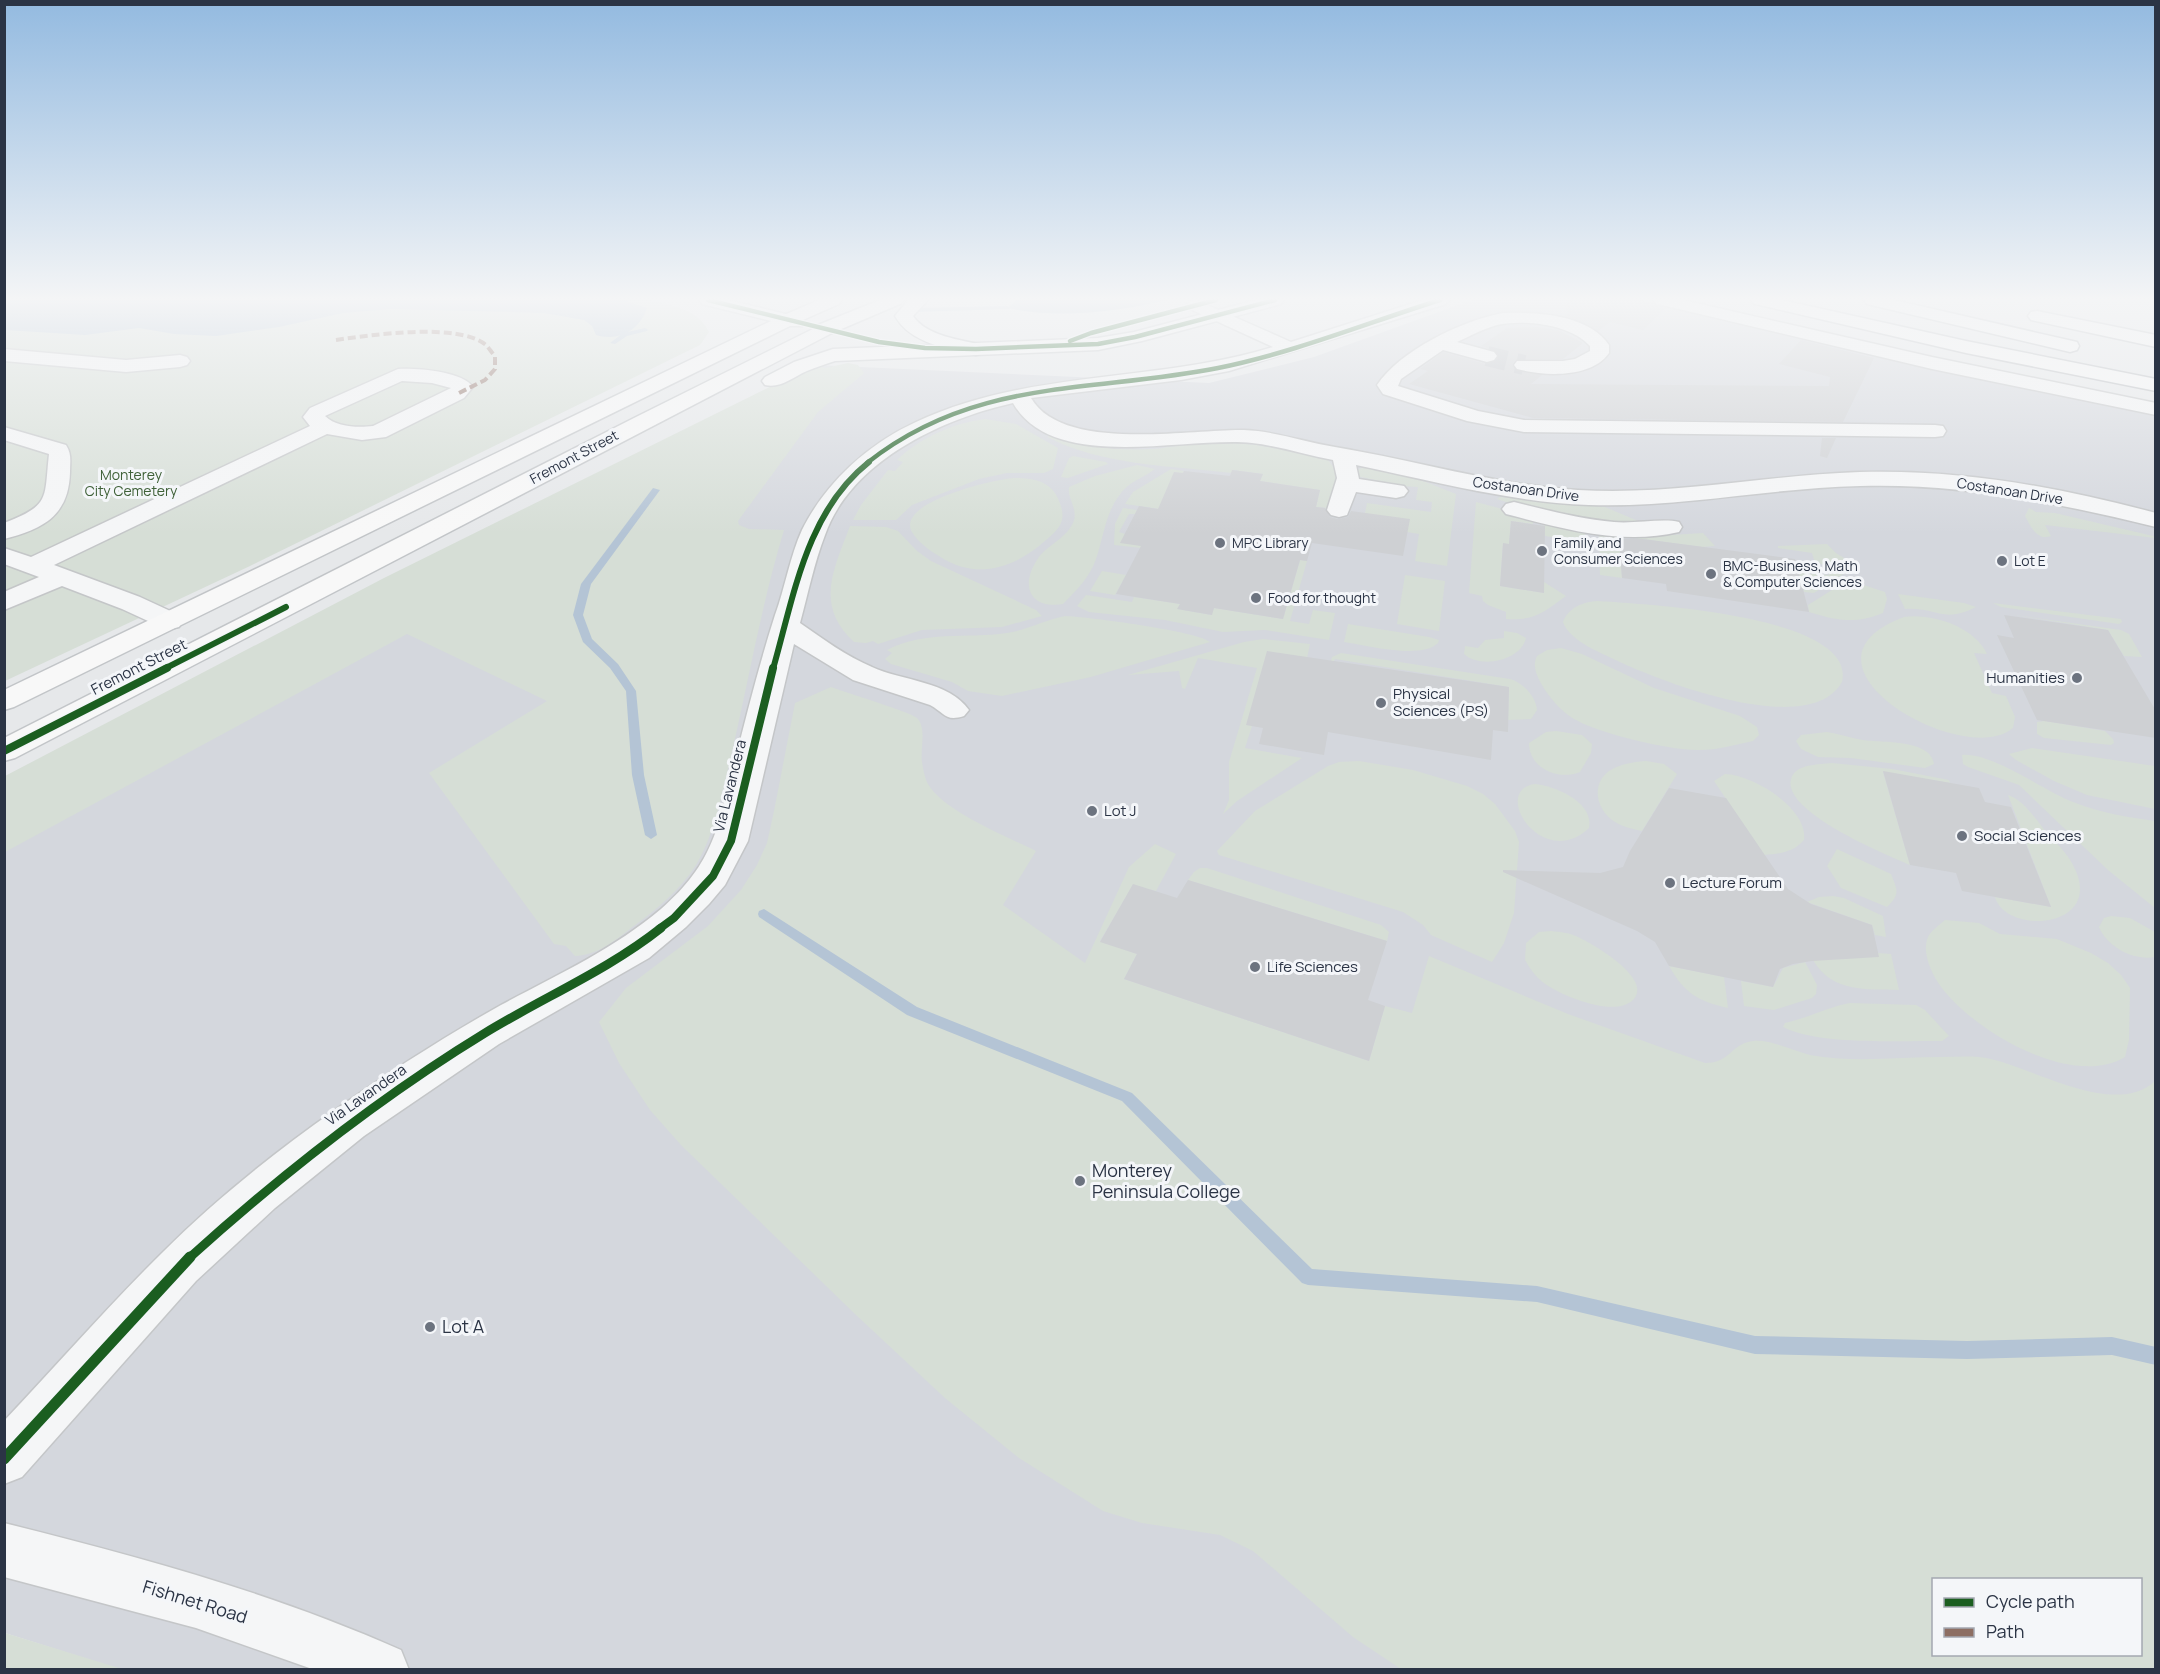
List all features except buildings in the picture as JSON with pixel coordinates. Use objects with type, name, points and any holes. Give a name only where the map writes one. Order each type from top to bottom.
[{"type":"main road","name":"Fremont Street","points":[[4,701],[669,378]]},
{"type":"main road","name":"Fremont Street","points":[[4,751],[729,378]]},
{"type":"main road","points":[[755,390],[778,378]]},
{"type":"main road","points":[[2122,378],[2156,385]]},
{"type":"main road","points":[[286,607],[507,509],[644,444]]},
{"type":"street","points":[[391,378],[317,412],[313,417],[324,427],[362,434],[385,430],[457,394],[463,387],[456,383],[433,378]]},
{"type":"street","name":"Via Lavandera","points":[[4,1459],[180,1266],[268,1187],[349,1123],[422,1073],[484,1033],[636,948],[674,918],[697,895],[713,876],[731,841],[785,625],[813,533],[824,512],[853,473],[887,445],[908,433],[960,411],[1067,386],[1140,378]]},
{"type":"street","points":[[1392,378],[1387,385],[1390,390],[1474,417],[1524,426],[1935,431]]},
{"type":"street","points":[[2000,378],[2156,410]]},
{"type":"street","name":"Costanoan Drive","points":[[1019,396],[1032,414],[1042,421],[1087,437],[1126,441],[1231,436],[1271,440],[1511,490],[1602,498],[1825,481],[1912,480],[1989,486],[2091,504],[2156,520]]},
{"type":"street","points":[[34,565],[324,427]]},
{"type":"street","points":[[4,433],[58,450],[60,454],[55,501],[49,509],[37,517],[4,532]]},
{"type":"street","points":[[1339,510],[1348,478],[1343,454]]},
{"type":"street","points":[[1421,471],[1462,491],[1538,515],[1628,530],[1656,531],[1670,527],[1650,521],[1602,498]]},
{"type":"street","points":[[1346,484],[1396,491]]},
{"type":"street","points":[[4,555],[131,603],[170,621]]},
{"type":"street","points":[[4,602],[61,577]]},
{"type":"street","points":[[785,625],[825,653],[863,675],[940,699],[954,710]]},
{"type":"street","name":"Fishnet Road","points":[[4,1550],[219,1608],[343,1651],[381,1670]]},
{"type":"shaded area","name":"Monterey Peninsula College","points":[[791,378],[1102,378],[1209,383],[1229,378],[1975,378],[2155,415],[2155,1669],[122,1670],[5,1633],[5,783]]},
{"type":"green space","name":"Monterey City Cemetery","points":[[4,378],[633,378],[250,566],[5,681]]},
{"type":"green space","points":[[788,378],[858,378],[818,412],[738,521],[739,525],[749,529],[784,530],[762,616],[724,788],[703,853],[690,874],[666,900],[619,938],[605,946],[591,953],[575,956],[566,946],[554,944],[429,773],[547,701],[407,634],[5,852],[5,776],[384,578]]},
{"type":"green space","points":[[985,419],[1016,424],[1058,448],[1053,469],[1044,473],[1007,473],[979,479],[912,505],[896,520],[853,520],[861,505],[888,470],[895,471],[903,462],[897,460],[906,452],[927,438],[949,428]]},
{"type":"green space","points":[[1049,435],[1075,443],[1114,449],[1154,449],[1214,442],[1271,447],[1328,460],[1335,471],[1335,483],[1328,508],[1316,507],[1320,490],[1260,481],[1263,474],[1161,466],[1113,459],[1068,446],[1048,437]]},
{"type":"green space","points":[[1073,456],[1108,464],[1068,478],[1061,477],[1069,458]]},
{"type":"green space","points":[[1137,465],[1155,469],[1129,485],[1121,493],[1108,517],[1093,566],[1082,583],[1063,604],[1052,605],[1036,599],[1029,587],[1032,570],[1045,550],[1065,534],[1073,523],[1075,513],[1069,487],[1095,476]]},
{"type":"green space","points":[[1364,467],[1418,479],[1456,494],[1447,566],[1415,561],[1419,534],[1407,532],[1365,513],[1367,503],[1431,512],[1432,502],[1416,500],[1418,487],[1401,486],[1357,476],[1355,471]]},
{"type":"green space","points":[[1171,469],[1184,471],[1160,509],[1125,504],[1133,492]]},
{"type":"green space","points":[[1014,478],[1035,480],[1047,485],[1056,494],[1062,514],[1061,523],[1054,532],[1039,546],[1016,561],[990,569],[965,568],[931,551],[912,532],[911,521],[918,511],[932,502],[969,488]]},
{"type":"green space","points":[[1500,497],[1605,507],[1650,526],[1628,526],[1523,508],[1497,499]]},
{"type":"green space","points":[[1476,502],[1533,517],[1533,524],[1511,521],[1509,544],[1503,544],[1500,586],[1544,593],[1544,582],[1566,596],[1532,617],[1506,619],[1506,612],[1488,605],[1483,601],[1482,596],[1469,593]]},
{"type":"green space","points":[[1123,508],[1137,510],[1135,514],[1129,514],[1119,532],[1142,546],[1141,548],[1114,545],[1115,524]]},
{"type":"green space","points":[[2029,508],[2036,512],[2055,513],[2155,538],[2045,525],[2051,536],[2042,537],[2035,532],[2025,516]]},
{"type":"green space","points":[[1543,519],[1585,527],[1585,542],[1545,536]]},
{"type":"green space","points":[[850,526],[886,527],[898,531],[917,551],[931,561],[1036,610],[1042,616],[1002,627],[922,630],[878,644],[873,641],[854,642],[834,614],[831,600],[834,572]]},
{"type":"green space","points":[[1599,529],[1656,536],[1703,533],[1715,546],[1702,547],[1619,536],[1622,578],[1600,575]]},
{"type":"green space","points":[[1827,544],[1836,553],[1854,564],[1854,567],[1814,593],[1804,592],[1799,573],[1829,575],[1826,565],[1815,563],[1812,553],[1778,548],[1778,546]]},
{"type":"green space","points":[[1300,560],[1307,561],[1290,621],[1309,624],[1313,610],[1335,613],[1329,640],[1265,630],[1223,632],[1165,620],[1089,612],[1077,606],[1086,595],[1132,602],[1134,597],[1180,604],[1178,609],[1211,615],[1214,608],[1283,619]]},
{"type":"green space","points":[[1102,571],[1126,575],[1115,595],[1090,591]]},
{"type":"green space","points":[[1405,575],[1445,581],[1439,631],[1397,624]]},
{"type":"green space","points":[[1848,580],[1885,592],[1887,599],[1883,613],[1864,619],[1846,620],[1809,612],[1808,605]]},
{"type":"green space","points":[[1898,594],[1964,603],[1976,607],[1965,612],[1947,615],[1925,610],[1905,609]]},
{"type":"green space","points":[[1598,601],[1697,610],[1783,627],[1816,641],[1838,659],[1842,682],[1825,698],[1800,706],[1770,706],[1703,693],[1643,672],[1597,651],[1573,636],[1563,622],[1566,617],[1582,604]]},
{"type":"green space","points":[[1993,603],[2121,619],[2122,622],[2119,624],[2001,607]]},
{"type":"green space","points":[[2008,614],[2121,630],[2129,634],[2142,657],[2124,656],[2108,630]]},
{"type":"green space","points":[[1065,616],[1164,629],[1185,633],[1210,642],[1091,677],[1002,696],[968,691],[952,682],[891,664],[885,659],[892,653],[887,650],[916,640],[931,637],[1007,633]]},
{"type":"green space","points":[[1904,617],[1927,617],[1951,624],[1963,629],[1981,644],[1987,654],[1974,653],[1992,693],[2006,696],[2015,717],[2013,728],[1989,737],[1958,735],[1924,724],[1893,706],[1870,684],[1861,660],[1871,637]]},
{"type":"green space","points":[[1348,624],[1439,640],[1430,648],[1407,651],[1344,642]]},
{"type":"green space","points":[[1504,631],[1517,633],[1526,638],[1523,646],[1508,657],[1489,662],[1471,659],[1464,654],[1465,646],[1478,648],[1485,640],[1504,638]]},
{"type":"green space","points":[[1263,639],[1310,644],[1307,658],[1252,726],[1245,748],[1302,758],[1237,801],[1223,814],[1229,800],[1229,762],[1257,668],[1198,658],[1185,689],[1182,688],[1179,671],[1128,675],[1244,642]]},
{"type":"green space","points":[[1561,648],[1582,654],[1654,688],[1740,716],[1757,727],[1759,735],[1753,741],[1726,747],[1687,750],[1637,741],[1589,726],[1560,708],[1545,690],[1536,673],[1537,656],[1547,650]]},
{"type":"green space","points":[[1341,653],[1510,679],[1528,691],[1537,710],[1531,719],[1508,720],[1509,687],[1335,659],[1331,661],[1332,657]]},
{"type":"green space","points":[[831,687],[917,718],[922,727],[924,774],[936,794],[961,813],[1036,851],[1003,905],[1085,963],[1129,867],[1155,844],[1176,854],[1156,891],[1133,885],[1100,941],[1137,954],[1124,979],[1369,1061],[1385,1006],[1412,1013],[1429,956],[1568,1014],[1705,1063],[1726,1057],[1745,1043],[1760,1041],[1774,1043],[1810,1055],[1842,1059],[1967,1056],[1985,1058],[2009,1064],[2075,1088],[2098,1093],[2119,1095],[2139,1091],[2155,1081],[2155,1669],[1401,1669],[1353,1637],[1253,1551],[1220,1535],[1142,1523],[1103,1511],[1019,1458],[945,1398],[855,1314],[681,1145],[650,1110],[619,1063],[599,1022],[626,988],[708,926],[741,890],[757,865],[767,843],[795,703]]},
{"type":"green space","points":[[2045,721],[2105,731],[2114,743],[2111,745],[2044,738],[2037,734],[2037,722]]},
{"type":"green space","points":[[1556,731],[1582,735],[1592,744],[1591,753],[1580,772],[1563,775],[1554,773],[1539,766],[1534,759],[1529,743],[1546,732]]},
{"type":"green space","points":[[1827,732],[1863,740],[1915,746],[1931,756],[1934,764],[1925,768],[1851,758],[1818,757],[1801,749],[1796,741],[1801,735]]},
{"type":"green space","points":[[2032,748],[2155,766],[2155,809],[2087,795],[2054,781],[2009,754]]},
{"type":"green space","points":[[1962,755],[1974,756],[2003,766],[2083,806],[2155,821],[2155,908],[2108,870],[2019,785],[1968,767],[1963,764]]},
{"type":"green space","points":[[1359,761],[1413,770],[1467,786],[1483,794],[1495,804],[1515,831],[1519,842],[1514,913],[1504,943],[1492,962],[1431,935],[1423,925],[1403,912],[1219,855],[1217,851],[1255,811],[1328,766],[1339,762]]},
{"type":"green space","points":[[1646,761],[1664,764],[1677,774],[1642,831],[1628,828],[1609,817],[1600,805],[1598,790],[1599,783],[1609,771],[1627,764]]},
{"type":"green space","points":[[1832,763],[1892,769],[1949,780],[1950,783],[1883,772],[1910,865],[1859,842],[1818,818],[1802,805],[1793,792],[1791,779],[1794,774],[1803,767]]},
{"type":"green space","points":[[1725,774],[1750,780],[1788,805],[1803,828],[1804,840],[1791,850],[1764,855],[1714,781]]},
{"type":"green space","points":[[1535,784],[1553,788],[1579,803],[1589,819],[1589,828],[1571,839],[1554,841],[1539,835],[1528,825],[1520,812],[1518,800],[1522,789]]},
{"type":"green space","points":[[2008,795],[2030,811],[2065,852],[2073,865],[2080,886],[2077,902],[2066,914],[2051,920],[2033,921],[2017,917],[2003,909],[1995,897],[2051,907]]},
{"type":"green space","points":[[1837,849],[1891,874],[1897,892],[1887,907],[1841,888],[1827,866]]},
{"type":"green space","points":[[1200,868],[1207,868],[1381,925],[1389,932],[1387,941],[1188,880]]},
{"type":"green space","points":[[1819,897],[1844,898],[1883,916],[1886,937],[1875,935],[1872,925],[1807,902]]},
{"type":"green space","points":[[2111,916],[2130,918],[2155,932],[2155,957],[2130,955],[2108,941],[2099,927],[2104,918]]},
{"type":"green space","points":[[1945,920],[1979,923],[2000,934],[2057,939],[2091,953],[2108,963],[2121,975],[2130,988],[2129,1040],[2125,1057],[2103,1065],[2077,1066],[2050,1060],[2022,1049],[1971,1017],[1951,999],[1937,981],[1928,960],[1926,942],[1928,937]]},
{"type":"green space","points":[[1551,931],[1578,937],[1619,963],[1635,982],[1637,992],[1633,1000],[1615,1007],[1592,1004],[1568,996],[1542,982],[1525,960],[1526,943],[1539,932]]},
{"type":"green space","points":[[1878,953],[1891,954],[1899,990],[1863,989],[1840,984],[1821,971],[1813,960]]},
{"type":"green space","points":[[1805,962],[1817,985],[1816,994],[1812,998],[1774,1010],[1744,1006],[1741,981],[1773,987],[1783,968]]},
{"type":"green space","points":[[1669,966],[1724,977],[1728,1008],[1693,995]]},
{"type":"green space","points":[[1850,1003],[1916,1005],[1925,1010],[1949,1036],[1942,1041],[1839,1040],[1799,1033],[1783,1027],[1785,1023]]},
{"type":"green space","points":[[5,1633],[122,1669],[5,1669]]},
{"type":"waterway","points":[[651,835],[638,775],[631,691],[614,666],[587,640],[578,615],[586,584],[656,490]]},
{"type":"waterway","points":[[764,914],[912,1011],[1127,1097],[1308,1277],[1537,1294],[1755,1345],[1967,1350],[2112,1346],[2156,1356]]},
{"type":"marked path","points":[[457,394],[487,378]]},
{"type":"cycle path","points":[[4,1459],[180,1266],[260,1194],[349,1123],[485,1033],[636,948],[674,918],[697,895],[713,876],[731,841],[768,686],[813,533],[833,499],[858,470],[887,447],[920,428],[993,401],[1069,386],[1143,378]]},
{"type":"cycle path","points":[[4,751],[286,607]]},
{"type":"place","name":"MPC Library","points":[[1220,543]]},
{"type":"place","name":"Family and Consumer Sciences","points":[[1542,551]]},
{"type":"place","name":"Lot E","points":[[2002,561]]},
{"type":"place","name":"BMC-Business, Math & Computer Sciences","points":[[1711,574]]},
{"type":"place","name":"Food for thought","points":[[1256,598]]},
{"type":"place","name":"Humanities","points":[[2077,678]]},
{"type":"place","name":"Physical Sciences (PS)","points":[[1381,703]]},
{"type":"place","name":"Lot J","points":[[1092,811]]},
{"type":"place","name":"Social Sciences","points":[[1962,836]]},
{"type":"place","name":"Lecture Forum","points":[[1670,883]]},
{"type":"place","name":"Life Sciences","points":[[1255,967]]},
{"type":"place","name":"Monterey Peninsula College","points":[[1080,1181]]},
{"type":"place","name":"Lot A","points":[[430,1327]]}]
